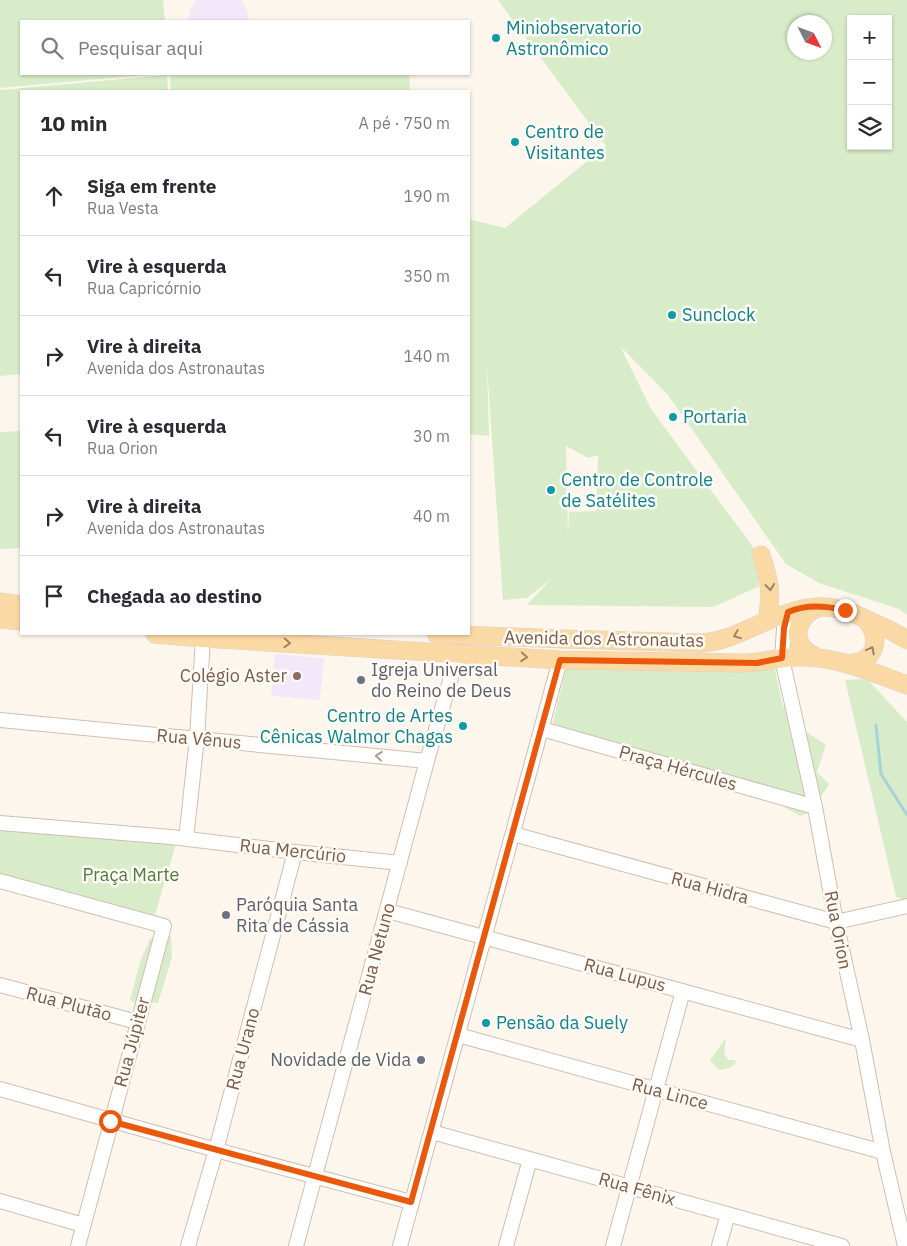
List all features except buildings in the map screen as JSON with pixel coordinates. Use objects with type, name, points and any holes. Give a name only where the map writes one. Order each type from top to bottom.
[{"type":"main road","points":[[761,555],[771,590],[767,621]]},
{"type":"main road","points":[[0,602],[20,605]]},
{"type":"main road","points":[[818,658],[803,648],[798,633],[799,625],[810,612],[825,606]]},
{"type":"main road","name":"Avenida dos Astronautas","points":[[457,635],[562,640],[717,642],[788,612],[825,606],[845,610],[897,632],[907,640]]},
{"type":"main road","points":[[0,619],[20,621]]},
{"type":"main road","points":[[842,663],[862,662],[872,652],[875,642],[874,634],[872,627],[865,619]]},
{"type":"main road","name":"Avenida dos Astronautas","points":[[167,635],[560,660],[742,664],[782,658],[818,658],[842,663],[907,685]]},
{"type":"street","name":"Rua Orion","points":[[788,612],[784,628],[782,658],[815,807],[836,922],[905,1246]]},
{"type":"street","points":[[0,823],[186,839],[197,738],[203,638]]},
{"type":"street","name":"Rua Netuno","points":[[296,1246],[316,1178],[427,760],[458,653]]},
{"type":"street","points":[[400,1246],[560,660]]},
{"type":"street","name":"Rua Vênus","points":[[0,720],[427,760]]},
{"type":"street","name":"Praça Hércules","points":[[542,729],[815,807]]},
{"type":"street","name":"Rua Hidra","points":[[513,834],[836,922],[907,906]]},
{"type":"street","name":"Rua Mercúrio","points":[[186,839],[400,862]]},
{"type":"street","name":"Rua Urano","points":[[188,1246],[216,1150],[295,852]]},
{"type":"street","name":"Rua Júpiter","points":[[0,881],[164,926],[110,1121],[78,1246]]},
{"type":"street","name":"Rua Lupus","points":[[388,910],[862,1040]]},
{"type":"street","name":"Rua Plutão","points":[[0,985],[138,1022]]},
{"type":"street","points":[[613,1246],[683,991]]},
{"type":"street","name":"Rua Lince","points":[[458,1035],[884,1152]]},
{"type":"street","points":[[0,1089],[316,1178],[411,1202]]},
{"type":"street","name":"Rua Fênix","points":[[432,1132],[728,1214],[824,1244],[842,1246]]},
{"type":"street","points":[[506,1246],[530,1159]]},
{"type":"street","points":[[0,1201],[83,1225]]},
{"type":"street","points":[[719,1246],[728,1214]]},
{"type":"shaded area","points":[[197,0],[241,0],[247,10],[249,20],[188,20],[190,9]]},
{"type":"shaded area","name":"Colégio Aster","points":[[275,654],[324,658],[320,700],[271,696]]},
{"type":"green space","points":[[0,0],[163,0],[165,20],[20,20],[20,75],[144,75],[0,88]]},
{"type":"green space","points":[[498,0],[907,0],[907,615],[899,609],[819,583],[786,564],[668,395],[620,346],[651,409],[759,555],[758,587],[713,607],[527,605],[551,579],[527,598],[503,600],[487,366],[489,436],[470,434],[470,219],[508,229],[505,228],[606,146]],"holes":[[[566,446],[588,458],[598,455],[596,511],[569,512],[568,536]]]},
{"type":"green space","points":[[167,75],[168,90],[20,90],[20,374],[0,376],[0,90]]},
{"type":"green space","points":[[170,75],[409,75],[410,90],[171,90]]},
{"type":"green space","points":[[20,431],[20,548],[0,549],[0,432]]},
{"type":"green space","points":[[774,666],[783,707],[797,700],[805,731],[826,745],[817,772],[829,784],[819,800],[815,811],[800,816],[774,801],[774,788],[552,726],[566,669]]},
{"type":"green space","points":[[867,679],[907,722],[907,900],[896,897],[845,680]]},
{"type":"green space","name":"Praça Marte","points":[[0,830],[176,844],[154,918],[0,877]]},
{"type":"green space","points":[[171,936],[172,957],[158,1003],[145,1002],[140,1005],[130,1000],[141,959],[150,939]]},
{"type":"green space","points":[[726,1038],[724,1053],[728,1060],[735,1060],[736,1063],[729,1068],[719,1070],[710,1060]]},
{"type":"waterway","points":[[876,725],[881,774],[907,815]]},
{"type":"place","name":"Miniobservatorio Astronômico","points":[[496,38]]},
{"type":"place","name":"Centro de Visitantes","points":[[515,142]]},
{"type":"place","name":"Sunclock","points":[[672,315]]},
{"type":"place","name":"Portaria","points":[[673,417]]},
{"type":"place","name":"Centro de Controle de Satélites","points":[[551,490]]},
{"type":"place","name":"Colégio Aster","points":[[297,676]]},
{"type":"place","name":"Igreja Universal do Reino de Deus","points":[[361,680]]},
{"type":"place","name":"Centro de Artes Cênicas Walmor Chagas","points":[[463,726]]},
{"type":"place","name":"Paróquia Santa Rita de Cássia","points":[[226,915]]},
{"type":"place","name":"Pensão da Suely","points":[[486,1023]]},
{"type":"place","name":"Novidade de Vida","points":[[421,1060]]},
{"type":"route","points":[[110,1121],[316,1178],[411,1202],[432,1132],[560,660],[757,663],[782,658],[784,628],[788,612],[816,606],[845,610]]}]
